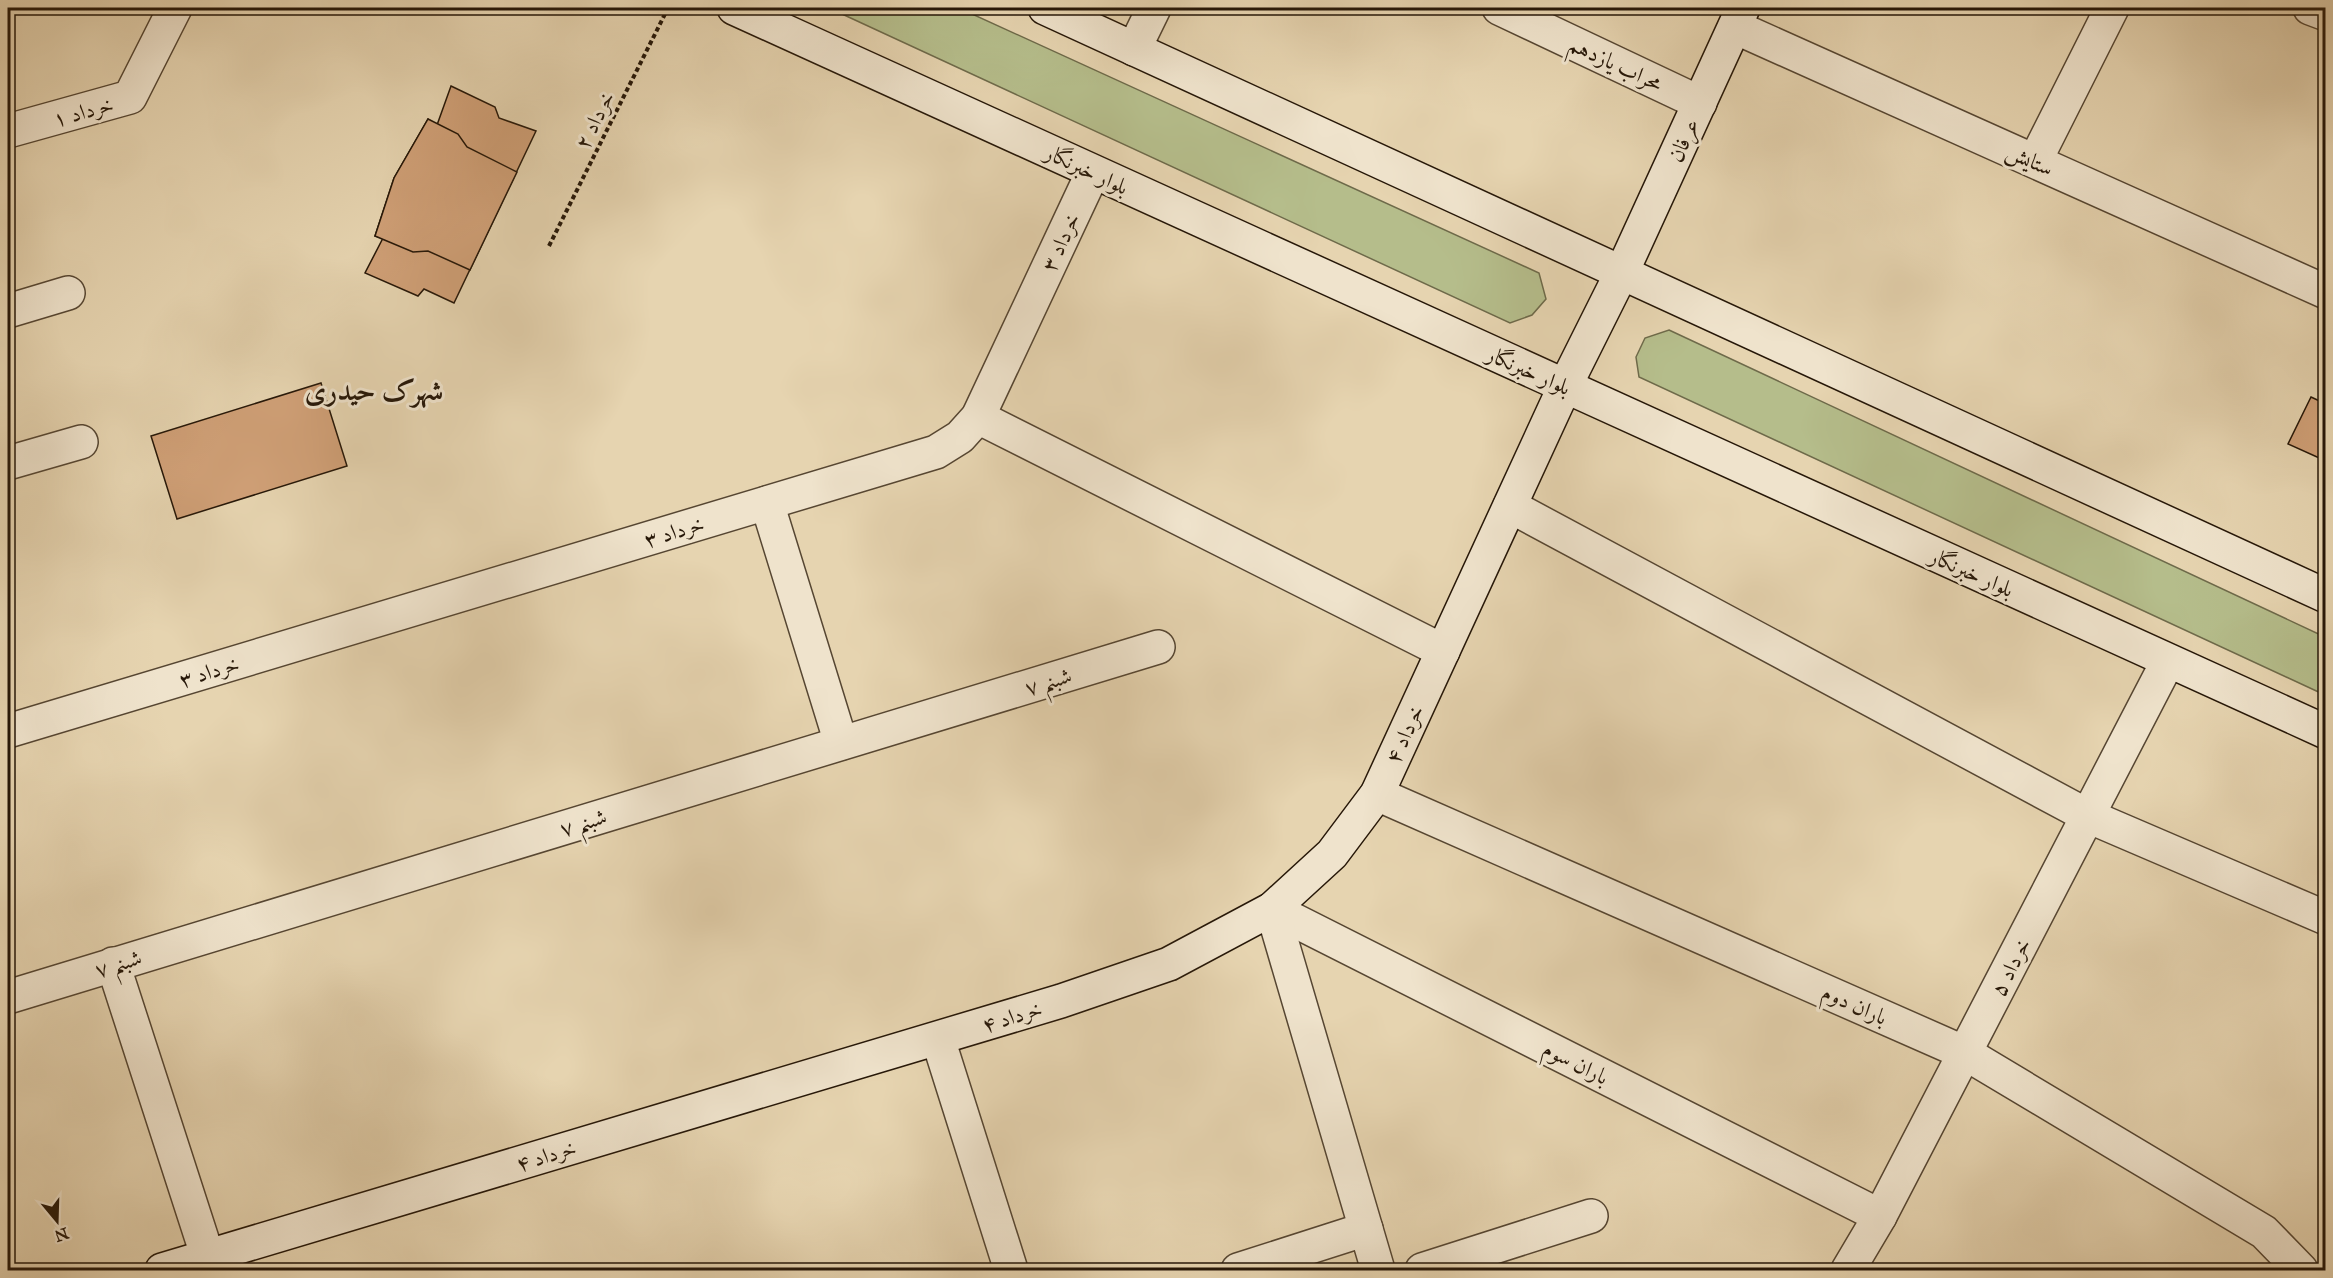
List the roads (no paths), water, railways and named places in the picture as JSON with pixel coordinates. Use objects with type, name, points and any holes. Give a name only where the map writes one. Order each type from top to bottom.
[{"type":"street","name":"خرداد ۱","points":[[8,131],[130,98],[175,8]]},
{"type":"street","name":"بلوار خبرنگار","points":[[734,8],[2325,732]]},
{"type":"street","points":[[1045,8],[2325,596]]},
{"type":"street","points":[[1134,49],[1154,8]]},
{"type":"street","name":"محراب یازدهم","points":[[1499,8],[1700,103]]},
{"type":"street","points":[[2035,161],[2112,8]]},
{"type":"street","points":[[2310,8],[2325,14]]},
{"type":"street","name":"عرفان","points":[[1565,386],[1622,272],[1739,17]]},
{"type":"street","name":"ستایش","points":[[1739,17],[2035,161],[2325,292]]},
{"type":"street","name":"خرداد ۳","points":[[8,731],[936,452],[960,437],[978,417],[1094,172]]},
{"type":"street","points":[[8,311],[68,293]]},
{"type":"street","name":"خرداد ۴","points":[[162,1270],[210,1264],[1061,1001],[1169,964],[1272,909],[1332,854],[1377,794],[1565,386]]},
{"type":"street","points":[[978,417],[1443,651]]},
{"type":"street","points":[[8,463],[81,442]]},
{"type":"street","points":[[767,502],[841,743]]},
{"type":"street","points":[[1510,507],[2088,816],[2325,918]]},
{"type":"street","name":"شبنم ۷","points":[[8,997],[1158,647]]},
{"type":"street","name":"خرداد ۵","points":[[1848,1270],[1881,1216],[2168,661]]},
{"type":"street","name":"باران دوم","points":[[1377,794],[1965,1053],[2264,1232],[2301,1270]]},
{"type":"street","points":[[1272,909],[1378,1270]]},
{"type":"street","name":"باران سوم","points":[[1272,909],[1881,1216]]},
{"type":"street","points":[[113,964],[210,1264]]},
{"type":"street","points":[[938,1039],[1011,1270]]},
{"type":"street","points":[[1422,1270],[1590,1216]]},
{"type":"street","points":[[1238,1270],[1366,1229]]},
{"type":"district","name":"شهرک حیدری","points":[[374,390]]}]
